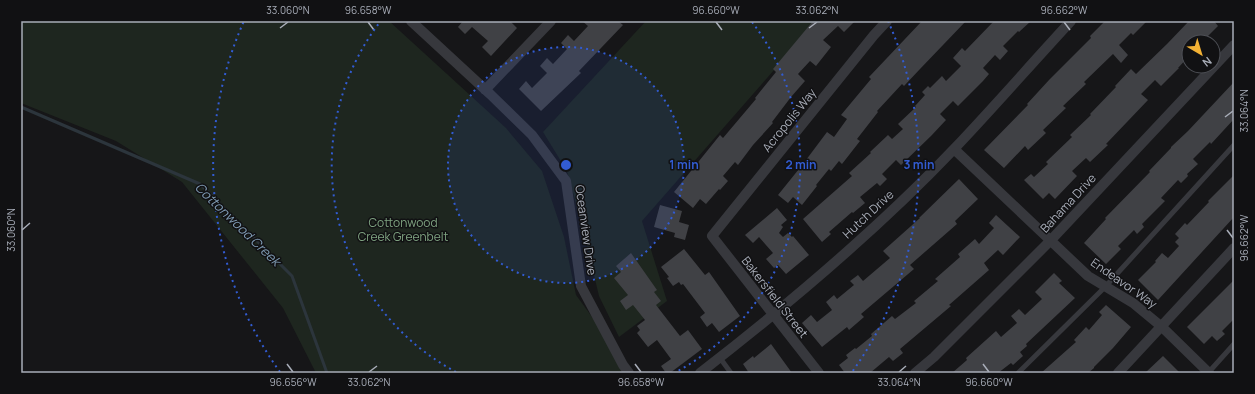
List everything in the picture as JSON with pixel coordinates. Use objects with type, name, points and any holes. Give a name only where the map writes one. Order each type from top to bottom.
[{"type":"street","name":"Oceanview Drive","points":[[411,21],[532,135],[566,181],[581,286],[623,365],[629,373]]},
{"type":"street","points":[[485,90],[551,21]]},
{"type":"street","name":"Acropolis Way","points":[[712,236],[874,35],[887,21]]},
{"type":"street","name":"Hutch Drive","points":[[700,373],[839,260],[892,210],[954,149],[1071,21]]},
{"type":"street","name":"Bahama Drive","points":[[914,373],[934,357],[1051,240],[1234,45]]},
{"type":"street","name":"Endeavor Way","points":[[954,149],[1088,276],[1133,303],[1162,327],[1208,373]]},
{"type":"street","name":"Bakersfield Street","points":[[712,236],[819,373]]},
{"type":"street","points":[[1118,373],[1234,248]]},
{"type":"lane","points":[[1018,373],[1105,287],[1234,145]]},
{"type":"lane","points":[[1208,373],[1234,344]]},
{"type":"lane","points":[[720,358],[731,373]]},
{"type":"green space","name":"Cottonwood Creek Greenbelt","points":[[21,21],[389,21],[506,128],[542,171],[564,237],[576,295],[633,373],[316,373],[283,308],[182,182],[116,141],[21,103]]},
{"type":"green space","points":[[646,21],[817,21],[642,221],[667,301],[619,337],[599,296],[567,171],[543,132]]},
{"type":"building","points":[[463,21],[510,21],[517,28],[491,56],[482,47],[488,41],[472,27],[465,34],[458,27]]},
{"type":"building","points":[[582,21],[618,21],[623,25],[579,71],[581,73],[541,111],[519,89],[526,81],[532,88],[547,73],[540,66],[547,58],[553,64],[567,49],[561,43],[568,35],[574,41],[588,26]]},
{"type":"building","points":[[813,21],[855,21],[844,32],[838,26],[823,40],[831,47],[816,66],[810,61],[798,74],[805,81],[791,97],[772,122],[773,123],[753,145],[738,165],[735,162],[723,176],[728,181],[720,190],[719,189],[706,204],[700,199],[693,208],[674,192],[720,135],[723,138],[756,99],[755,98],[776,72],[773,69]]},
{"type":"building","points":[[922,21],[966,21],[904,86],[902,84],[877,111],[878,112],[857,139],[860,141],[842,164],[839,161],[831,171],[829,169],[802,205],[793,197],[788,203],[778,195],[827,132],[834,137],[847,119],[841,115],[871,79],[869,77]]},
{"type":"building","points":[[994,21],[1031,21],[1003,46],[1008,51],[1000,60],[995,55],[983,68],[989,74],[983,81],[958,106],[953,101],[940,114],[946,120],[931,136],[901,165],[896,160],[882,174],[887,179],[880,186],[877,183],[860,197],[865,203],[829,232],[831,234],[822,242],[803,219],[852,176],[849,173],[888,135],[892,139],[903,129],[898,124],[916,107],[915,106],[925,95],[922,92],[928,86],[930,88],[942,76],[946,81],[961,66],[953,58],[962,48],[965,51]]},
{"type":"building","points":[[1105,21],[1147,21],[1133,35],[1131,33],[1119,45],[1128,55],[1121,63],[1113,54],[1084,82],[1086,84],[1063,106],[1066,108],[1043,130],[1046,133],[1028,150],[1025,146],[1004,168],[984,150],[1028,105],[1027,104],[1049,80],[1091,38],[1090,36]]},
{"type":"building","points":[[1189,21],[1214,21],[1218,26],[1210,34],[1181,34],[1181,65],[1179,68],[1161,86],[1155,80],[1141,94],[1148,100],[1106,144],[1108,145],[1090,162],[1086,158],[1072,171],[1077,176],[1055,199],[1049,193],[1043,199],[1024,180],[1031,174],[1034,177],[1048,164],[1046,162],[1072,137],[1070,135],[1091,115],[1090,114],[1131,69],[1136,74]]},
{"type":"building","points":[[1234,82],[1234,119],[1211,144],[1210,142],[1193,159],[1198,164],[1187,174],[1188,176],[1181,183],[1178,180],[1161,198],[1165,201],[1142,224],[1144,227],[1137,234],[1134,230],[1118,246],[1121,249],[1106,264],[1084,243],[1106,219],[1105,218],[1150,172],[1149,171],[1171,147]]},
{"type":"building","points":[[1234,175],[1234,217],[1158,300],[1138,280],[1156,262],[1155,261],[1162,253],[1168,258],[1179,246],[1175,242],[1179,238],[1175,234],[1185,223],[1187,225]]},
{"type":"building","points":[[959,179],[978,199],[955,221],[957,224],[910,265],[914,269],[861,314],[864,317],[849,330],[847,327],[822,347],[802,323],[811,315],[817,322],[832,310],[826,302],[834,295],[837,299],[854,285],[850,281],[858,275],[863,281],[890,258],[883,251],[920,218]]},
{"type":"building","points":[[660,205],[682,211],[679,222],[689,225],[685,240],[674,237],[675,233],[654,227]]},
{"type":"building","points":[[777,208],[787,220],[781,225],[783,227],[779,233],[783,237],[788,233],[792,237],[793,236],[809,255],[786,274],[778,265],[774,268],[766,259],[773,253],[759,237],[753,243],[745,235]]},
{"type":"building","points":[[996,215],[1020,237],[1003,255],[998,250],[984,263],[989,270],[949,305],[951,306],[900,349],[903,353],[893,361],[889,357],[870,373],[845,373],[839,365],[848,358],[846,355],[872,336],[871,334],[892,316],[895,319],[916,303],[914,301],[938,281],[935,279],[960,257],[958,254],[975,239],[979,244],[994,228],[989,223]]},
{"type":"building","points":[[684,249],[705,275],[709,272],[740,316],[719,332],[712,323],[707,327],[700,317],[705,313],[683,284],[681,285],[679,282],[673,286],[667,278],[669,277],[661,267]]},
{"type":"building","points":[[631,253],[657,290],[654,292],[661,301],[656,305],[680,336],[688,330],[702,349],[670,373],[666,373],[661,366],[671,359],[657,340],[648,347],[637,333],[640,330],[637,326],[645,320],[633,305],[626,310],[620,301],[628,295],[614,278],[621,272],[616,266]]},
{"type":"building","points":[[1054,273],[1062,281],[1059,283],[1075,298],[1026,344],[1027,346],[1020,352],[1023,356],[1013,365],[1011,363],[998,373],[952,373],[996,331],[1001,337],[1017,323],[1011,316],[1019,309],[1025,315],[1042,299],[1035,292]]},
{"type":"building","points":[[1234,280],[1234,319],[1222,331],[1225,334],[1217,341],[1212,336],[1204,344],[1187,327]]},
{"type":"building","points":[[1106,305],[1131,327],[1094,368],[1088,373],[1041,373],[1076,342],[1074,340],[1086,327],[1089,330],[1102,315],[1099,312]]},
{"type":"building","points":[[771,344],[792,373],[749,373],[743,364],[753,356],[754,358]]},
{"type":"building","points":[[1163,356],[1180,373],[1145,373]]},
{"type":"waterway","name":"Cottonwood Creek","points":[[21,107],[200,184],[292,276],[327,373]]}]
